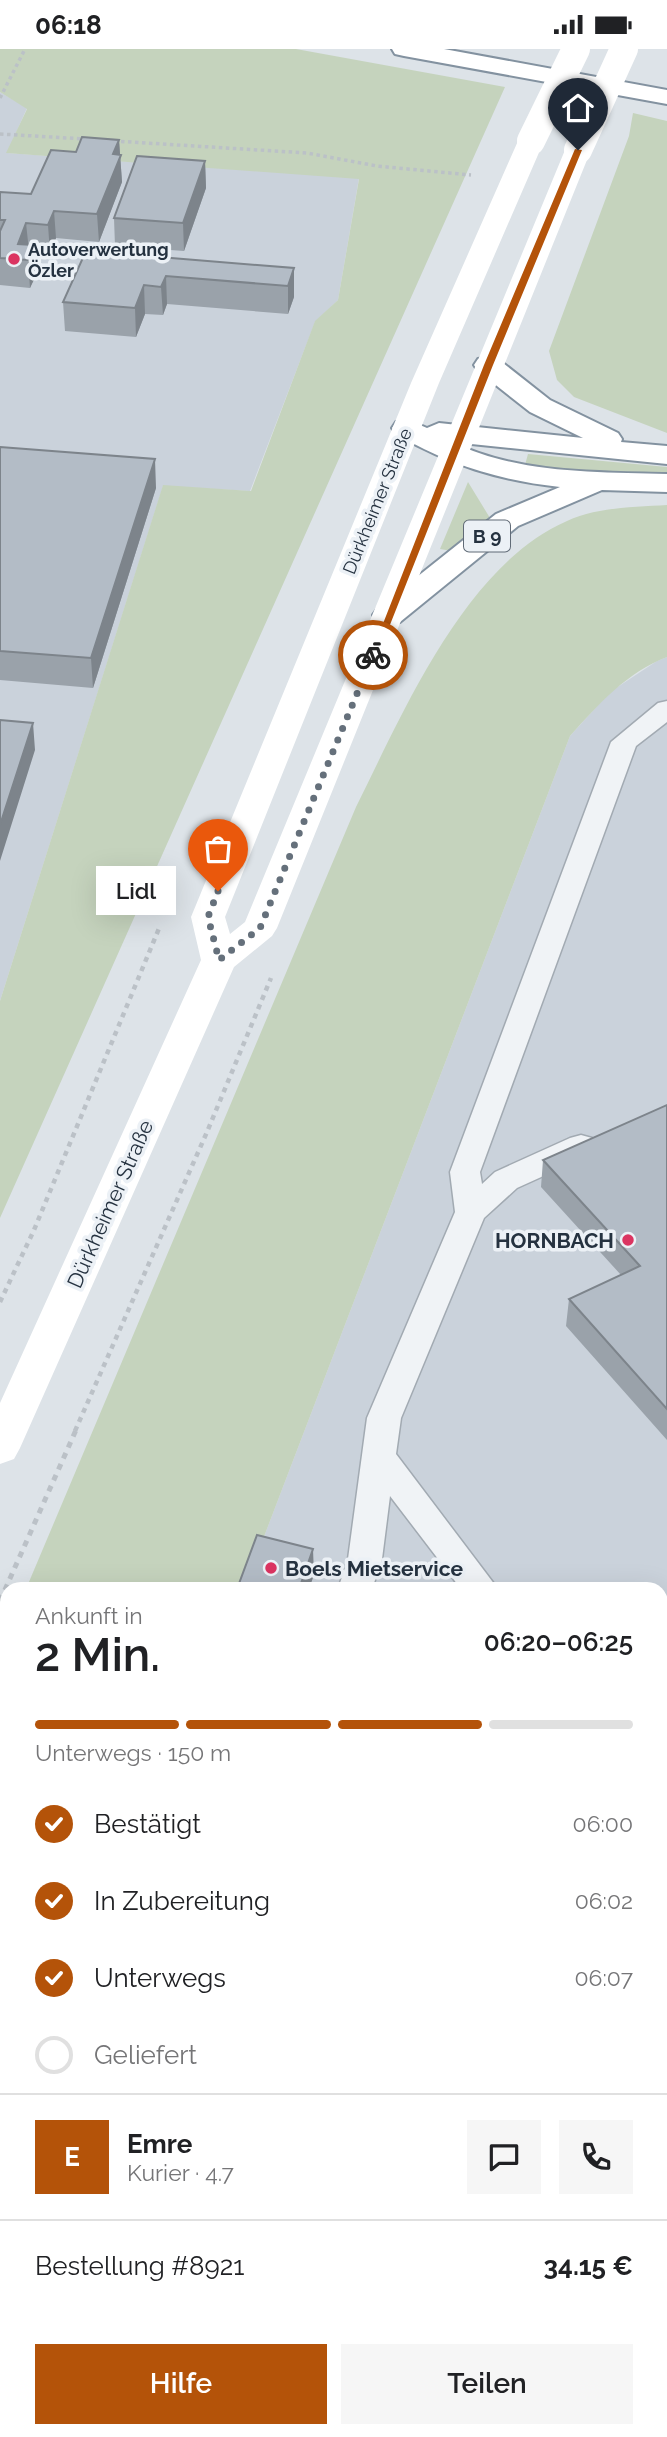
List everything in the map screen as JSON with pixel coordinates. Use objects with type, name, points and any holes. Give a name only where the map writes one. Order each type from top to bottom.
[{"type":"main road","points":[[404,49],[667,97]]},
{"type":"main road","points":[[552,49],[633,57]]},
{"type":"main road","name":"Dürkheimer Straße","points":[[219,960],[208,917],[406,428],[531,141],[576,49]]},
{"type":"main road","name":"Dürkheimer Straße","points":[[0,1448],[219,960],[260,928],[578,150],[633,57]]},
{"type":"main road","points":[[488,365],[540,406],[571,423],[636,451]]},
{"type":"main road","name":"B 9","points":[[406,428],[458,444],[531,475],[600,482],[667,483]]},
{"type":"main road","points":[[458,444],[636,451],[667,455]]},
{"type":"main road","name":"B 9","points":[[389,615],[507,520],[550,500],[600,482]]},
{"type":"lane","points":[[471,1212],[465,1172],[624,742],[667,709]]},
{"type":"lane","points":[[357,1582],[365,1559],[384,1418],[471,1212],[506,1180],[610,1132]]},
{"type":"lane","points":[[380,1458],[476,1582]]},
{"type":"path","points":[[0,99],[25,49]]},
{"type":"path","points":[[0,134],[98,140]]},
{"type":"path","points":[[112,141],[307,153],[377,166],[472,175]]},
{"type":"path","points":[[8,1582],[196,1157],[276,965]]},
{"type":"shaded area","name":"Autoverwertung Özler","points":[[0,92],[27,108],[7,153],[359,178],[338,300],[315,322],[250,491],[163,486],[0,1001]]},
{"type":"shaded area","points":[[667,657],[667,1582],[247,1582],[570,736],[610,692]]},
{"type":"green space","points":[[0,49],[296,49],[505,87],[0,1218],[0,1001],[163,485],[251,491],[315,321],[338,300],[359,179],[6,153],[27,109],[0,92]]},
{"type":"green space","points":[[633,113],[667,121],[667,433],[574,397],[557,380],[549,351],[629,136]]},
{"type":"green space","points":[[528,454],[667,467],[667,473],[568,471],[525,465]]},
{"type":"green space","points":[[468,482],[490,518],[452,551],[440,549]]},
{"type":"green space","points":[[667,505],[667,657],[652,663],[626,680],[602,701],[570,736],[247,1582],[29,1582],[356,807],[394,729],[441,645],[468,606],[498,571],[531,542],[567,521],[616,509]]},
{"type":"building","points":[[82,137],[119,140],[113,154],[121,155],[97,214],[54,211],[48,225],[26,223],[18,244],[34,245],[28,260],[0,258],[0,231],[5,220],[0,220],[0,192],[31,194],[51,150],[76,152]]},
{"type":"building","points":[[137,156],[205,161],[183,223],[114,218]]},
{"type":"building","points":[[86,251],[294,268],[288,286],[166,276],[161,287],[144,285],[135,308],[63,302]]},
{"type":"building","points":[[0,447],[155,459],[91,658],[0,651]]},
{"type":"building","points":[[0,720],[33,723],[0,825]]},
{"type":"building","name":"HORNBACH","points":[[667,1105],[667,1409],[569,1299],[640,1266],[543,1160]]},
{"type":"building","points":[[257,1535],[313,1549],[301,1582],[240,1582]]},
{"type":"way so far","points":[[218,891],[208,917],[219,960],[260,928],[373,655]]},
{"type":"place","name":"Autoverwertung Özler","points":[[14,259]]},
{"type":"place","name":"Lidl","points":[[218,891]]},
{"type":"place","name":"HORNBACH","points":[[628,1240]]},
{"type":"place","name":"Boels Mietservice","points":[[271,1568]]},
{"type":"route","points":[[373,655],[488,365],[578,150]]}]
